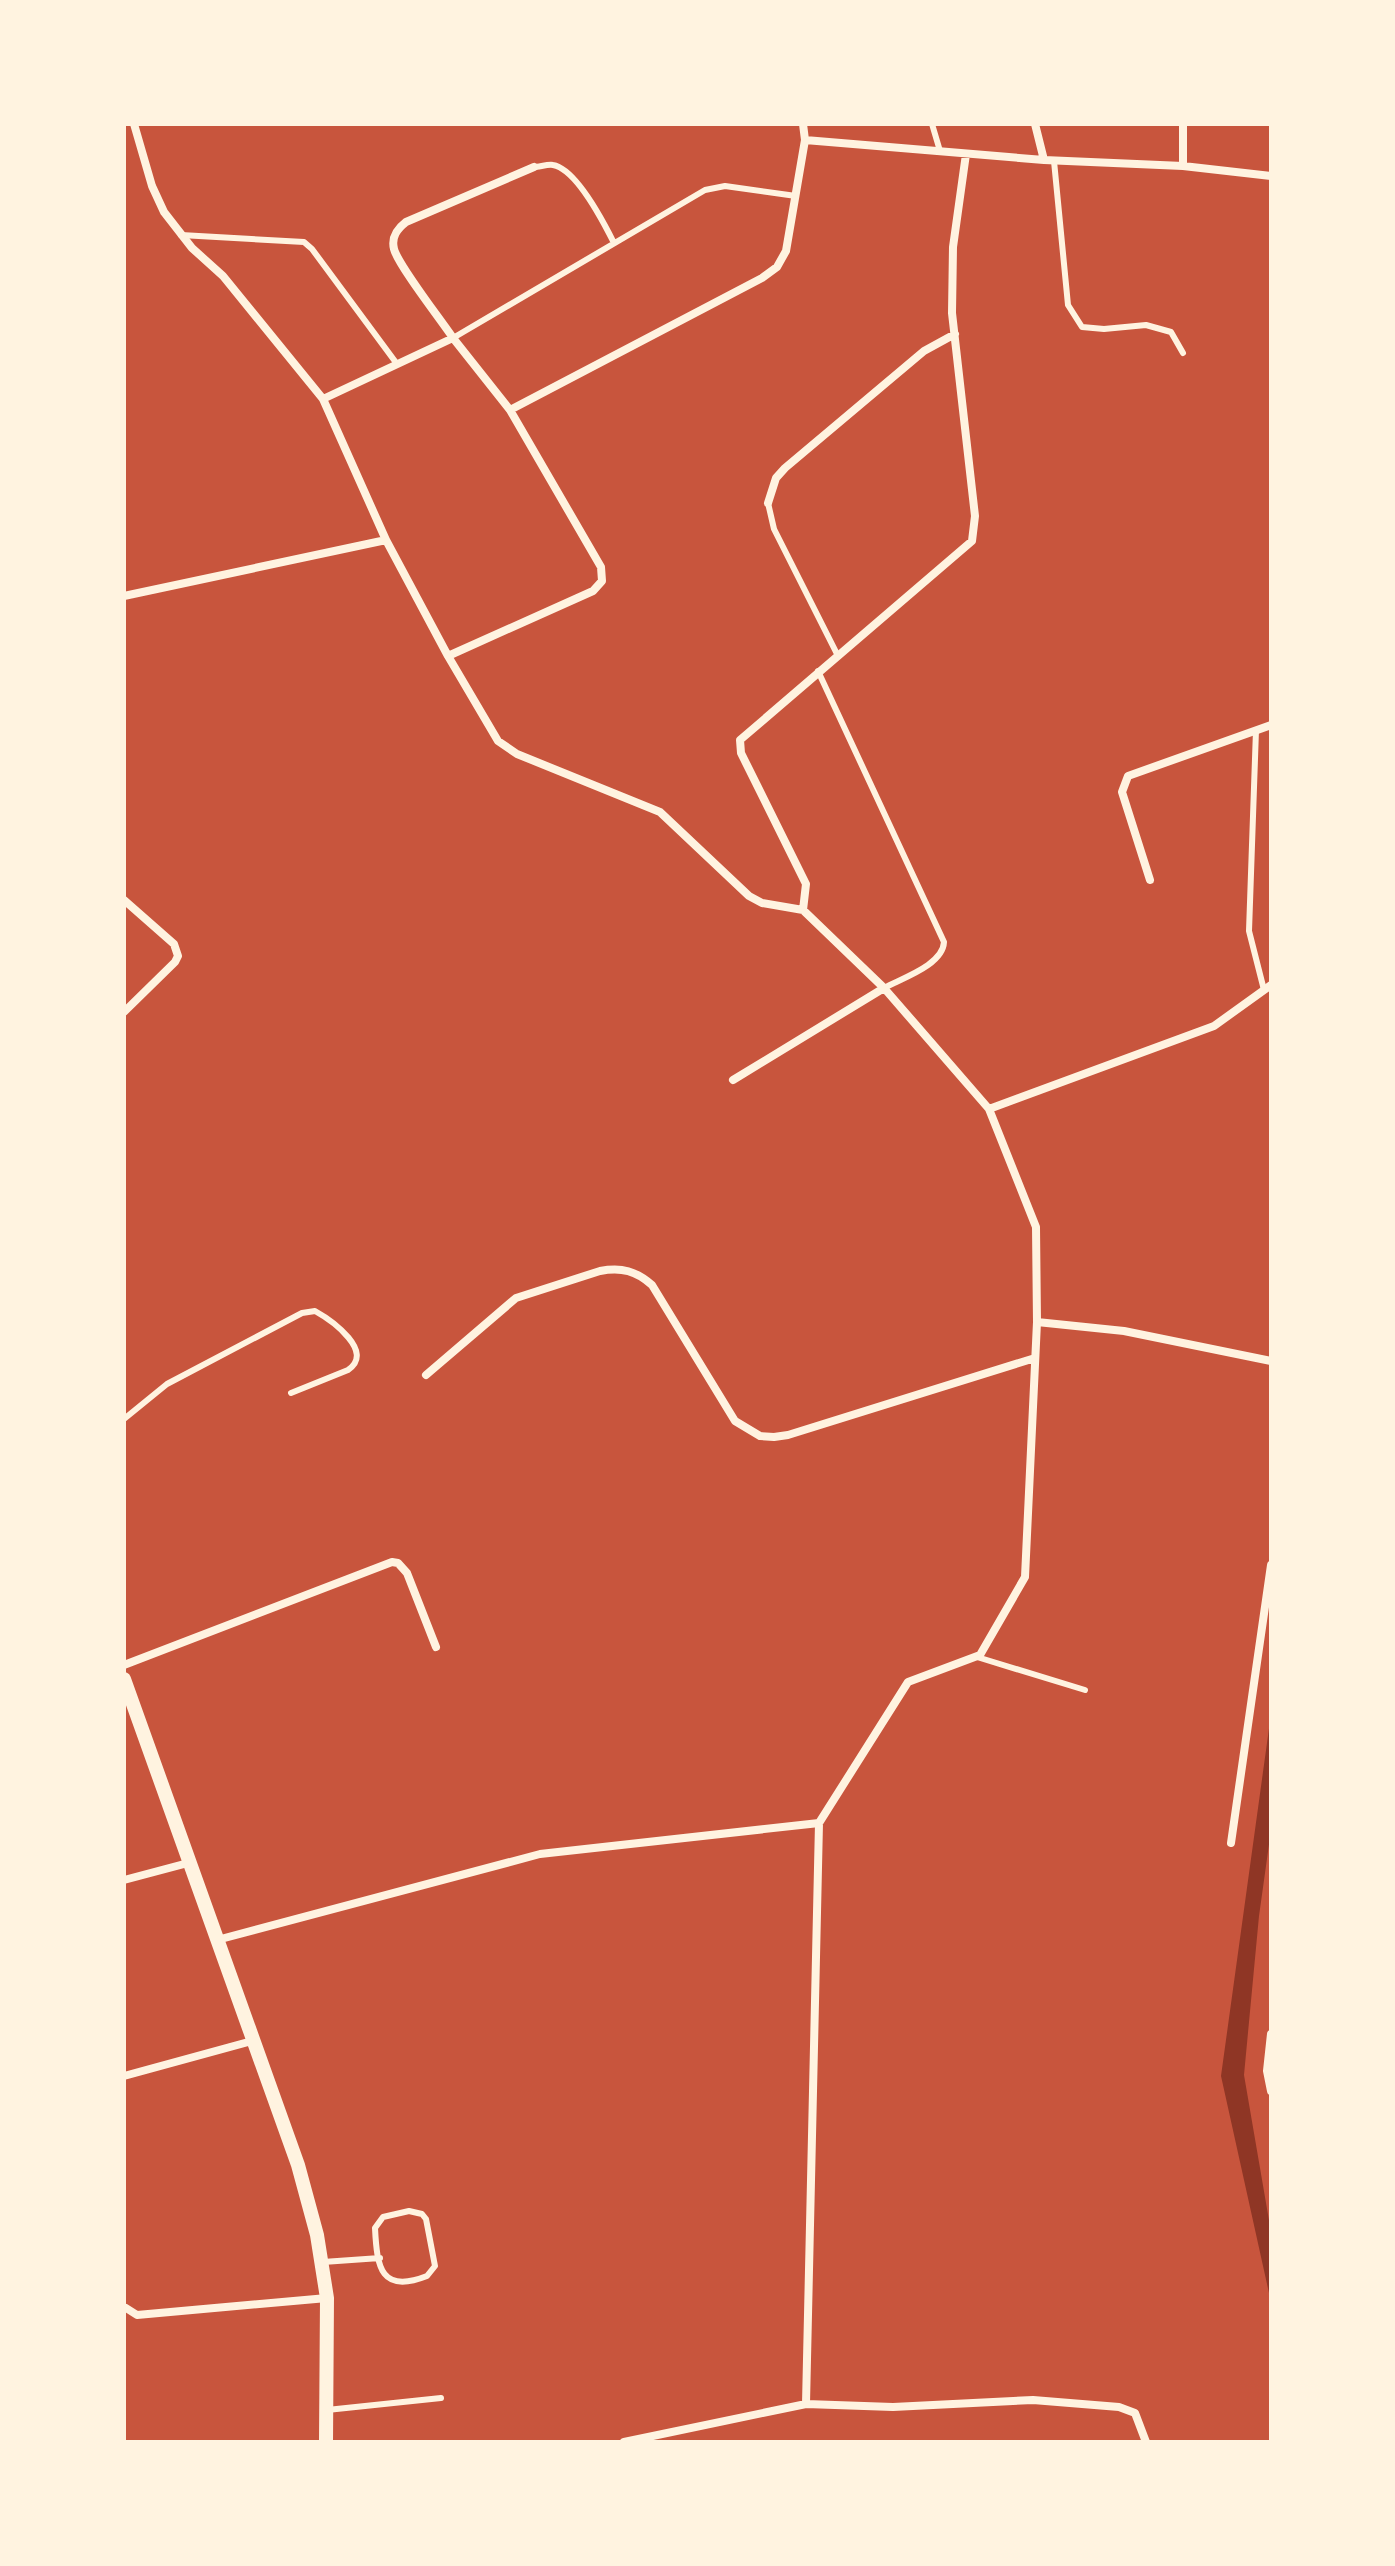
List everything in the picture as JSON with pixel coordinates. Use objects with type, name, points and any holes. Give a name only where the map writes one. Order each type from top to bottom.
[{"type":"street","points":[[134,124],[152,186],[164,212],[181,235],[223,276],[323,399],[386,540],[448,656],[503,746],[660,812],[749,896],[762,903],[803,910],[884,988],[989,1109],[1036,1223],[1037,1322],[1025,1577],[983,1652],[977,1657],[908,1682],[819,1823],[806,2404]]},
{"type":"street","points":[[510,410],[770,274],[786,251],[805,140],[803,124]]},
{"type":"street","points":[[1035,124],[1049,161]]},
{"type":"street","points":[[1183,124],[1183,166]]},
{"type":"street","points":[[805,140],[1049,161],[1183,166],[1271,176]]},
{"type":"street","points":[[803,910],[806,884],[739,746],[743,734],[972,541],[975,516],[955,334],[953,247],[966,154]]},
{"type":"street","points":[[448,656],[593,591],[602,581],[601,567],[510,410],[453,338],[393,247],[394,237],[406,222],[534,167]]},
{"type":"street","points":[[768,503],[776,478],[785,468],[924,351],[955,334]]},
{"type":"street","points":[[323,399],[453,338]]},
{"type":"street","points":[[124,596],[386,540]]},
{"type":"street","points":[[1150,880],[1122,792],[1128,776],[1271,725]]},
{"type":"street","points":[[124,900],[174,944],[178,956],[124,1012]]},
{"type":"street","points":[[733,1080],[884,988]]},
{"type":"street","points":[[989,1109],[1217,1024],[1268,988]]},
{"type":"street","points":[[426,1375],[516,1298],[615,1269],[641,1276],[652,1285],[735,1421],[760,1436],[788,1435],[1035,1358]]},
{"type":"street","points":[[1037,1322],[1124,1331],[1271,1361]]},
{"type":"street","points":[[124,1665],[392,1562],[398,1563],[407,1573],[436,1647]]},
{"type":"street","points":[[1231,1843],[1271,1565]]},
{"type":"street","points":[[124,1679],[298,2165],[317,2235],[327,2298],[326,2442]]},
{"type":"street","points":[[216,1941],[540,1854],[819,1823]]},
{"type":"street","points":[[124,1880],[188,1863]]},
{"type":"street","points":[[1271,2034],[1267,2071],[1271,2091]]},
{"type":"street","points":[[124,2076],[252,2041]]},
{"type":"street","points":[[126,2308],[137,2315],[327,2298]]},
{"type":"street","points":[[624,2442],[806,2404],[893,2407],[1033,2400],[1119,2407],[1135,2413],[1146,2442]]},
{"type":"lane","points":[[932,124],[940,151]]},
{"type":"lane","points":[[1049,161],[1068,305],[1082,327],[1104,329],[1146,325],[1171,332],[1183,353]]},
{"type":"lane","points":[[534,167],[553,165],[567,173],[597,209],[614,243]]},
{"type":"lane","points":[[453,338],[712,188],[732,187],[796,196]]},
{"type":"lane","points":[[181,235],[294,239],[304,242],[397,364]]},
{"type":"lane","points":[[768,503],[774,529],[837,654]]},
{"type":"lane","points":[[818,671],[944,942],[943,951],[936,960],[884,988]]},
{"type":"lane","points":[[1256,730],[1249,931],[1268,988]]},
{"type":"lane","points":[[124,1419],[167,1384],[302,1313],[315,1311],[353,1343],[358,1350],[358,1358],[355,1366],[348,1370],[291,1393]]},
{"type":"lane","points":[[977,1657],[1085,1690]]},
{"type":"lane","points":[[409,2211],[422,2214],[426,2219],[435,2259],[435,2266],[427,2276],[394,2282],[384,2275],[380,2258],[375,2228],[383,2217],[409,2211]]},
{"type":"lane","points":[[321,2262],[380,2258]]},
{"type":"lane","points":[[327,2410],[441,2398]]},
{"type":"shaded area","points":[[1271,1714],[1271,1830],[1259,1916],[1244,2075],[1271,2232],[1271,2302],[1221,2076]]}]
